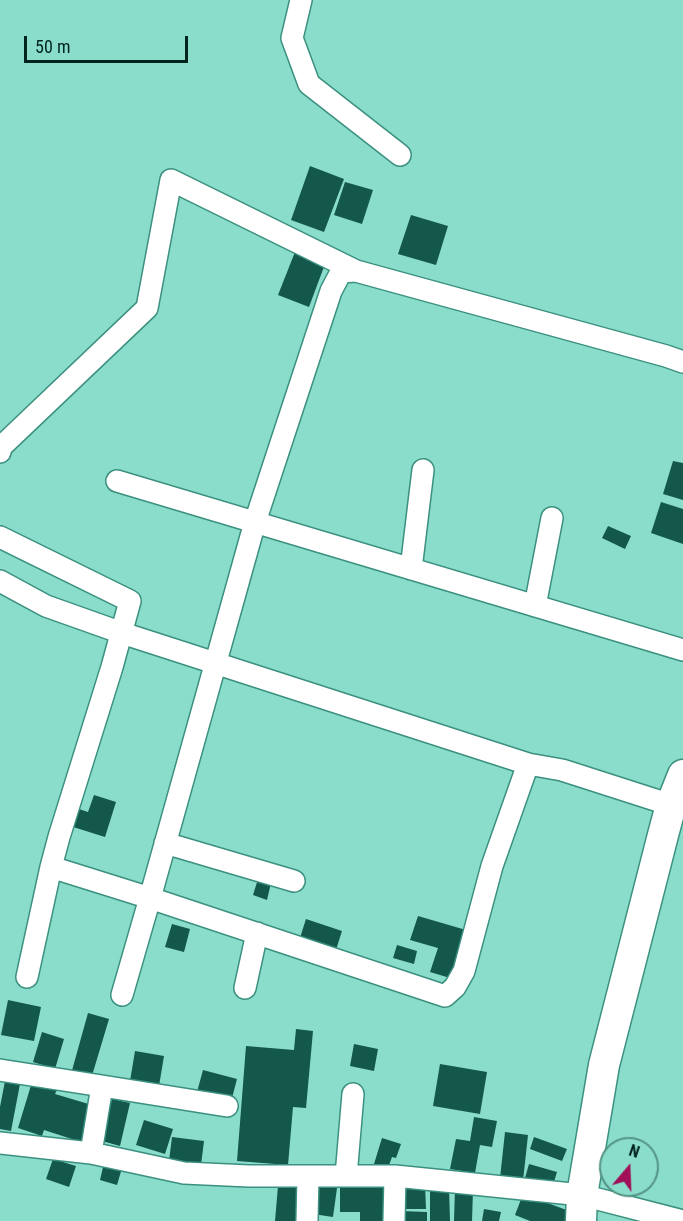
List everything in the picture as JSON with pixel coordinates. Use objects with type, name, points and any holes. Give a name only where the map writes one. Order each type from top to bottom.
[{"type":"street","points":[[301,0],[292,39],[309,84],[400,155]]},
{"type":"street","points":[[0,452],[1,447],[147,308],[171,180],[356,271],[683,362]]},
{"type":"street","points":[[122,995],[255,522],[331,291],[341,272],[356,271]]},
{"type":"street","points":[[411,569],[423,470]]},
{"type":"street","points":[[117,481],[683,650]]},
{"type":"street","points":[[535,606],[552,518]]},
{"type":"street","points":[[0,537],[130,602],[51,867],[27,977]]},
{"type":"street","points":[[0,581],[46,606],[122,633],[528,764],[562,770],[677,804]]},
{"type":"street","points":[[51,867],[445,996],[455,987],[464,971],[492,866],[528,764]]},
{"type":"street","points":[[581,1208],[604,1065],[663,835],[677,804],[683,775]]},
{"type":"street","points":[[165,843],[294,881]]},
{"type":"street","points":[[245,988],[257,933]]},
{"type":"street","points":[[0,1070],[227,1106]]},
{"type":"street","points":[[91,1153],[102,1086]]},
{"type":"street","points":[[346,1176],[353,1094]]},
{"type":"street","points":[[0,1143],[91,1153],[184,1173],[249,1176],[395,1176],[581,1208],[683,1221]]},
{"type":"street","points":[[308,1176],[308,1221]]},
{"type":"street","points":[[394,1221],[395,1176]]},
{"type":"building","points":[[310,166],[344,179],[324,232],[291,220]]},
{"type":"building","points":[[345,182],[373,190],[362,224],[334,215]]},
{"type":"building","points":[[411,215],[448,226],[436,265],[398,254]]},
{"type":"building","points":[[295,252],[325,264],[309,307],[278,295]]},
{"type":"building","points":[[673,461],[683,463],[683,500],[663,494]]},
{"type":"building","points":[[661,502],[683,509],[683,544],[651,533]]},
{"type":"building","points":[[608,526],[631,536],[625,549],[602,538]]},
{"type":"building","points":[[94,795],[116,802],[105,837],[70,826],[76,808],[88,812]]},
{"type":"building","points":[[258,879],[271,883],[267,900],[253,895]]},
{"type":"building","points":[[418,916],[466,930],[450,978],[430,972],[438,948],[410,940]]},
{"type":"building","points":[[306,919],[342,931],[334,956],[298,944]]},
{"type":"building","points":[[172,924],[190,929],[184,952],[165,947]]},
{"type":"building","points":[[397,945],[417,951],[414,964],[393,958]]},
{"type":"building","points":[[8,1000],[41,1007],[34,1041],[1,1035]]},
{"type":"building","points":[[88,1013],[109,1019],[91,1079],[71,1074]]},
{"type":"building","points":[[296,1029],[313,1031],[306,1108],[293,1107],[288,1165],[237,1161],[246,1046],[294,1050]]},
{"type":"building","points":[[42,1032],[64,1039],[55,1069],[33,1062]]},
{"type":"building","points":[[354,1044],[378,1049],[374,1071],[350,1066]]},
{"type":"building","points":[[135,1051],[164,1056],[159,1086],[130,1081]]},
{"type":"building","points":[[440,1064],[487,1072],[480,1114],[433,1106]]},
{"type":"building","points":[[203,1070],[237,1079],[231,1102],[197,1092]]},
{"type":"building","points":[[5,1081],[20,1084],[11,1131],[0,1129],[0,1107]]},
{"type":"building","points":[[32,1082],[57,1090],[55,1094],[92,1105],[81,1142],[44,1130],[42,1136],[18,1128]]},
{"type":"building","points":[[112,1099],[130,1103],[120,1146],[102,1141]]},
{"type":"building","points":[[474,1117],[497,1121],[492,1147],[480,1145],[475,1173],[450,1169],[456,1139],[470,1141]]},
{"type":"building","points":[[144,1120],[173,1129],[165,1154],[136,1145]]},
{"type":"building","points":[[505,1132],[528,1135],[523,1181],[500,1178]]},
{"type":"building","points":[[172,1137],[204,1141],[201,1165],[169,1161]]},
{"type":"building","points":[[534,1137],[567,1149],[562,1161],[530,1149]]},
{"type":"building","points":[[382,1138],[401,1144],[396,1158],[392,1157],[388,1168],[374,1164]]},
{"type":"building","points":[[53,1159],[76,1166],[69,1187],[46,1179]]},
{"type":"building","points":[[104,1163],[122,1168],[117,1185],[100,1180]]},
{"type":"building","points":[[529,1164],[557,1172],[553,1185],[525,1178]]},
{"type":"building","points":[[425,1184],[426,1209],[398,1209],[398,1185]]},
{"type":"building","points":[[340,1185],[389,1186],[388,1221],[360,1221],[360,1212],[340,1212]]},
{"type":"building","points":[[278,1186],[301,1188],[298,1221],[275,1221]]},
{"type":"building","points":[[317,1186],[337,1188],[333,1217],[313,1214]]},
{"type":"building","points":[[430,1188],[449,1188],[450,1221],[430,1221]]},
{"type":"building","points":[[455,1189],[473,1190],[472,1221],[454,1221]]},
{"type":"building","points":[[523,1194],[572,1212],[569,1221],[530,1221],[515,1215]]},
{"type":"building","points":[[484,1209],[501,1212],[499,1221],[482,1221]]},
{"type":"building","points":[[400,1211],[427,1212],[427,1221],[400,1221]]}]
